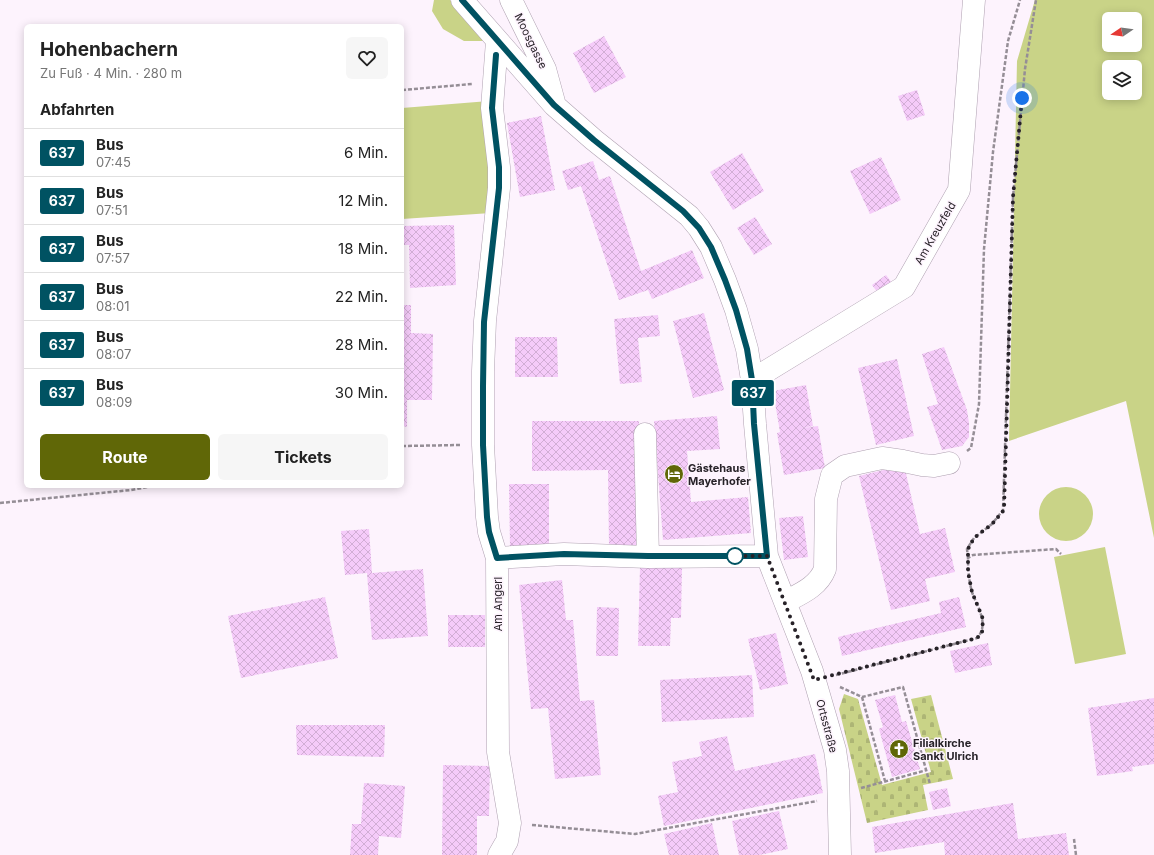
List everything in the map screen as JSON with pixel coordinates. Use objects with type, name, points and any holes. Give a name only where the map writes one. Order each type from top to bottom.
[{"type":"street","name":"Ortsstraße","points":[[462,0],[554,105],[594,140],[689,216],[699,228],[714,254],[736,310],[747,349],[752,380],[754,424],[767,556],[815,683],[835,750],[838,771],[840,855]]},
{"type":"street","name":"Moosgasse","points":[[511,0],[545,69],[554,105]]},
{"type":"street","name":"Am Kreuzfeld","points":[[752,380],[904,288],[960,190],[974,0]]},
{"type":"street","name":"Am Angerl","points":[[497,41],[492,108],[499,167],[499,188],[484,322],[483,445],[489,532],[497,558],[498,752],[510,823],[508,841],[499,855]]},
{"type":"street","points":[[645,434],[648,556]]},
{"type":"street","points":[[785,602],[812,587],[822,577],[825,570],[826,499],[832,475],[845,466],[882,458],[904,460],[922,465],[934,466],[949,463]]},
{"type":"street","points":[[497,558],[564,554],[767,556]]},
{"type":"path","points":[[949,463],[959,458],[971,448],[979,404],[984,249],[993,152],[1008,41],[1020,0]]},
{"type":"path","points":[[815,683],[977,638],[982,633],[983,619],[972,592],[968,572],[968,549],[974,538],[992,524],[1004,510],[1013,197],[1025,69],[1036,0]]},
{"type":"path","points":[[404,90],[494,82]]},
{"type":"path","points":[[404,446],[483,445]]},
{"type":"path","points":[[0,503],[142,488]]},
{"type":"path","points":[[968,558],[973,555],[1056,550],[1061,554]]},
{"type":"path","points":[[815,683],[832,684],[862,697],[903,687],[930,784]]},
{"type":"path","points":[[862,697],[885,781]]},
{"type":"path","points":[[510,823],[635,834],[839,795],[927,770]]},
{"type":"path","points":[[1074,839],[1076,855]]},
{"type":"green space","points":[[434,0],[450,0],[487,41],[464,41],[443,29],[432,11]]},
{"type":"green space","points":[[1035,0],[1154,0],[1154,538],[1126,401],[1009,441],[1017,61]]},
{"type":"green space","points":[[489,101],[491,213],[404,219],[404,108]]},
{"type":"green space","points":[[1061,487],[1071,487],[1081,491],[1089,499],[1093,509],[1093,519],[1089,529],[1081,537],[1071,541],[1061,541],[1051,537],[1043,529],[1039,519],[1039,509],[1043,499],[1051,491]]},
{"type":"green space","points":[[1105,547],[1126,654],[1075,664],[1054,557]]},
{"type":"green space","points":[[844,694],[858,699],[882,785],[931,772],[911,699],[931,695],[953,779],[923,785],[928,810],[867,823],[839,709]]},
{"type":"building","points":[[604,36],[626,77],[594,93],[573,53]]},
{"type":"building","points":[[917,90],[925,115],[907,121],[898,96]]},
{"type":"building","points":[[541,116],[555,190],[520,197],[507,123]]},
{"type":"building","points":[[742,153],[764,191],[733,210],[710,172]]},
{"type":"building","points":[[881,157],[901,200],[870,214],[850,171]]},
{"type":"building","points":[[593,161],[599,180],[610,176],[641,271],[692,250],[704,278],[652,299],[648,290],[619,300],[581,186],[568,190],[562,171]]},
{"type":"building","points":[[755,217],[772,244],[754,255],[737,228]]},
{"type":"building","points":[[454,225],[456,285],[410,288],[409,245],[404,245],[404,226]]},
{"type":"building","points":[[886,275],[892,283],[878,293],[872,285]]},
{"type":"building","points":[[404,305],[411,305],[411,333],[433,334],[432,400],[407,400],[407,427],[404,426]]},
{"type":"building","points":[[704,313],[724,390],[693,398],[673,321]]},
{"type":"building","points":[[658,315],[660,336],[638,338],[642,382],[620,384],[614,319]]},
{"type":"building","points":[[515,337],[557,337],[558,377],[515,377]]},
{"type":"building","points":[[944,347],[967,410],[969,437],[962,446],[942,450],[927,407],[938,404],[922,354]]},
{"type":"building","points":[[897,359],[914,436],[876,445],[858,368]]},
{"type":"building","points":[[806,385],[813,426],[802,428],[818,426],[825,468],[784,475],[777,433],[780,432],[773,391]]},
{"type":"building","name":"Gästehaus Mayerhofer","points":[[717,416],[720,449],[687,451],[691,502],[748,497],[751,533],[663,540],[654,421]]},
{"type":"building","points":[[532,421],[639,421],[640,545],[609,546],[608,470],[532,471]]},
{"type":"building","points":[[904,465],[920,534],[945,528],[955,572],[925,579],[930,601],[891,610],[859,476]]},
{"type":"building","points":[[509,484],[549,484],[549,546],[510,546]]},
{"type":"building","points":[[803,516],[808,557],[784,560],[779,518]]},
{"type":"building","points":[[369,529],[372,573],[423,569],[428,636],[372,640],[367,573],[345,575],[341,531]]},
{"type":"building","points":[[640,567],[682,568],[681,618],[671,618],[670,646],[638,646]]},
{"type":"building","points":[[562,580],[566,620],[573,620],[580,701],[594,700],[601,775],[555,779],[548,708],[531,709],[519,585]]},
{"type":"building","points":[[325,597],[338,658],[241,678],[228,616]]},
{"type":"building","points":[[959,597],[966,627],[842,656],[838,637],[941,613],[939,602]]},
{"type":"building","points":[[597,607],[619,608],[618,656],[596,656]]},
{"type":"building","points":[[448,615],[485,615],[485,647],[448,647]]},
{"type":"building","points":[[776,633],[788,684],[760,690],[748,639]]},
{"type":"building","points":[[988,643],[992,665],[955,673],[950,651]]},
{"type":"building","points":[[752,675],[754,717],[662,722],[660,680]]},
{"type":"building","name":"Filialkirche Sankt Ulrich","points":[[895,695],[902,722],[906,721],[920,769],[892,777],[879,729],[883,727],[875,700]]},
{"type":"building","points":[[1154,698],[1154,764],[1132,767],[1133,771],[1097,776],[1088,708]]},
{"type":"building","points":[[296,725],[385,725],[384,757],[297,755]]},
{"type":"building","points":[[727,736],[735,771],[815,754],[823,793],[664,826],[658,796],[678,792],[672,762],[702,756],[699,742]]},
{"type":"building","points":[[443,765],[490,766],[489,816],[477,816],[477,855],[442,855]]},
{"type":"building","points":[[364,783],[405,786],[401,838],[379,836],[378,855],[350,855],[352,824],[361,824]]},
{"type":"building","points":[[947,788],[951,806],[933,810],[929,792]]},
{"type":"building","points":[[1013,803],[1018,839],[1066,833],[1069,855],[945,855],[944,842],[875,853],[872,827]]},
{"type":"building","points":[[779,811],[788,849],[759,855],[739,855],[732,821]]},
{"type":"building","points":[[712,823],[719,855],[669,855],[664,834]]},
{"type":"bus line","name":"637","points":[[462,0],[554,105],[594,140],[677,205],[699,228],[711,247],[736,310],[747,349],[752,380],[754,424],[767,556],[564,554],[497,558],[489,532],[487,517],[483,445],[484,322],[499,188],[499,167],[492,108],[496,55]]},
{"type":"place","name":"Gästehaus Mayerhofer","points":[[674,474]]},
{"type":"place","name":"Filialkirche Sankt Ulrich","points":[[899,749]]},
{"type":"route","points":[[735,556],[733,556],[767,556],[814,680],[977,638],[982,633],[983,619],[972,592],[968,572],[968,549],[974,538],[992,524],[1004,510],[1013,197],[1022,98]]}]
